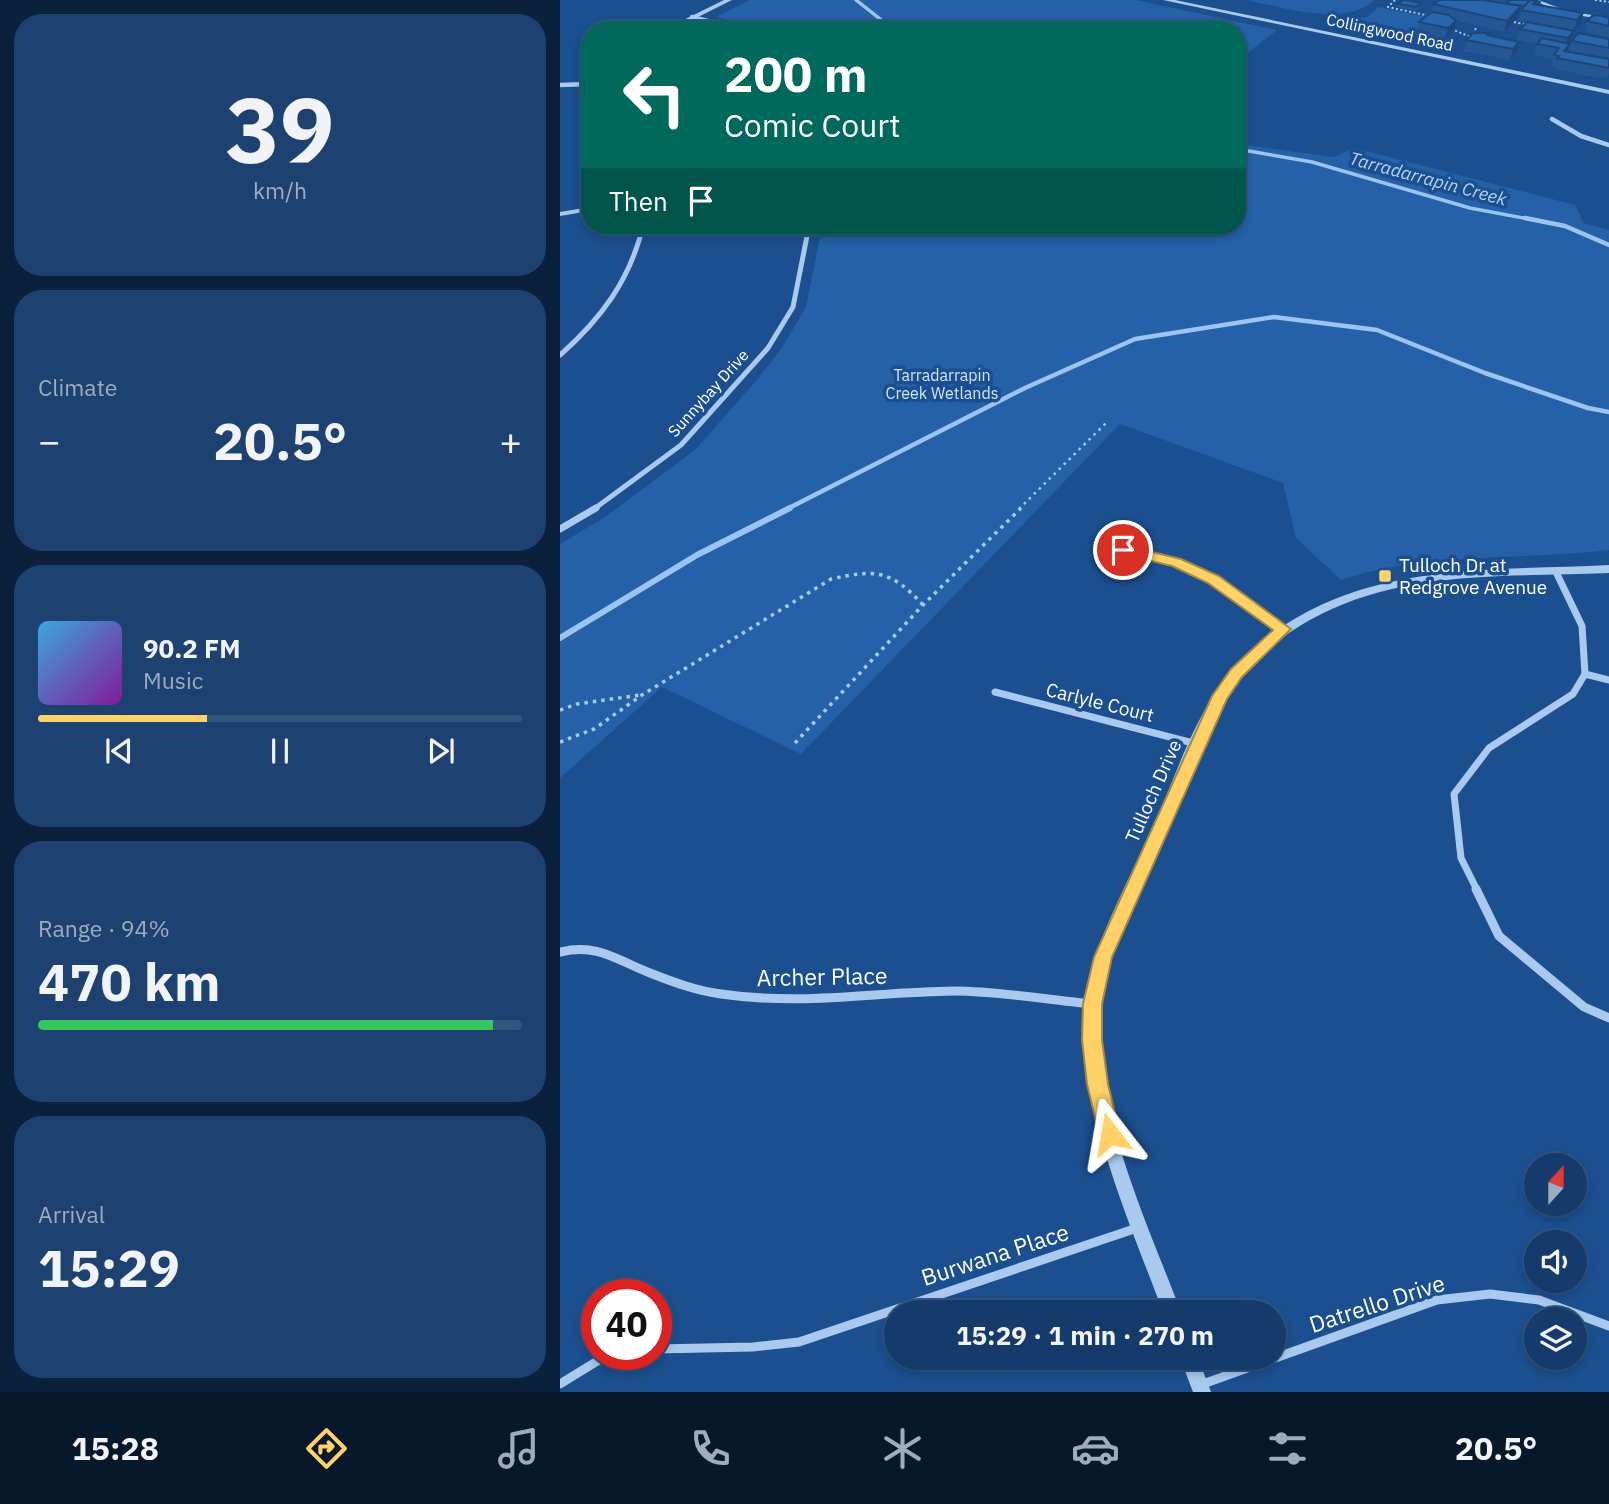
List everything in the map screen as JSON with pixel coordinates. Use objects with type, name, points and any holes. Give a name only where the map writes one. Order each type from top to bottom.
[{"type":"street","points":[[684,21],[729,0]]},
{"type":"street","name":"Collingwood Road","points":[[1166,0],[1609,92]]},
{"type":"street","points":[[692,17],[708,21]]},
{"type":"street","points":[[560,85],[581,84]]},
{"type":"street","points":[[1552,120],[1581,136],[1609,145]]},
{"type":"street","points":[[560,214],[581,210]]},
{"type":"street","points":[[560,355],[618,293],[636,255],[641,235]]},
{"type":"street","name":"Sunnybay Drive","points":[[560,529],[590,512],[681,446],[768,348],[793,307],[807,235]]},
{"type":"street","points":[[1123,550],[1176,562],[1213,579],[1283,629]]},
{"type":"street","name":"Tulloch Drive","points":[[1168,1300],[1110,1134],[1097,1084],[1092,1040],[1093,1004],[1103,957],[1220,696],[1237,673],[1283,629],[1346,598],[1411,582],[1609,569]]},
{"type":"street","points":[[1556,572],[1582,626],[1585,674],[1573,694],[1489,748],[1454,794],[1461,858],[1499,936],[1584,1007],[1609,1018]]},
{"type":"street","points":[[1585,674],[1609,680]]},
{"type":"street","name":"Carlyle Court","points":[[995,692],[1197,744]]},
{"type":"street","name":"Archer Place","points":[[560,952],[578,948],[599,950],[649,973],[706,992],[763,1000],[826,1000],[956,991],[1093,1004]]},
{"type":"street","name":"Burwana Place","points":[[672,1349],[753,1347],[799,1342],[1141,1227]]},
{"type":"street","name":"Datrello Drive","points":[[1200,1389],[1437,1300],[1490,1294],[1539,1300],[1609,1326]]},
{"type":"street","points":[[560,1384],[583,1370]]},
{"type":"street","points":[[1193,1370],[1200,1389]]},
{"type":"lane","points":[[1535,0],[1564,10]]},
{"type":"lane","points":[[1571,12],[1609,19]]},
{"type":"path","points":[[1395,0],[1388,7],[1437,18]]},
{"type":"path","points":[[1595,0],[1609,2]]},
{"type":"path","points":[[1514,22],[1527,24]]},
{"type":"path","points":[[1446,23],[1459,34],[1471,37]]},
{"type":"path","points":[[1471,37],[1477,26]]},
{"type":"path","points":[[1471,37],[1474,44]]},
{"type":"path","points":[[795,743],[923,605],[1108,421]]},
{"type":"path","points":[[560,742],[594,729],[642,695],[831,579],[866,571],[891,574],[923,605]]},
{"type":"path","points":[[560,710],[576,704],[642,695]]},
{"type":"green space","points":[[750,0],[1136,0],[1235,21],[734,21],[716,17]]},
{"type":"green space","points":[[1246,0],[1374,0],[1347,13],[1330,14]]},
{"type":"green space","points":[[1378,7],[1430,17],[1411,35],[1353,24],[1361,17],[1366,18]]},
{"type":"green space","points":[[1246,23],[1277,30],[1246,54]]},
{"type":"green space","name":"Tarradarrapin Creek Wetlands","points":[[1246,145],[1334,157],[1354,148],[1575,205],[1584,223],[1609,230],[1609,550],[1440,561],[1374,571],[1341,580],[1296,538],[1283,483],[1120,424],[801,754],[662,687],[560,778],[560,544],[605,517],[695,450],[781,349],[806,307],[820,235],[1246,235]]},
{"type":"building","points":[[1403,0],[1421,3],[1416,7],[1398,4]]},
{"type":"building","points":[[1440,0],[1482,0],[1521,6],[1507,21],[1433,4]]},
{"type":"building","points":[[1506,0],[1530,0],[1524,6],[1510,4]]},
{"type":"building","points":[[1530,0],[1536,1],[1533,4],[1583,13],[1577,20],[1521,10]]},
{"type":"building","points":[[1432,12],[1449,15],[1456,21],[1448,28],[1419,22]]},
{"type":"building","points":[[1598,15],[1609,18],[1609,26],[1587,21]]},
{"type":"building","points":[[1527,22],[1574,31],[1568,38],[1520,29]]},
{"type":"building","points":[[1473,33],[1489,33],[1487,35],[1519,42],[1513,49],[1466,40]]},
{"type":"building","points":[[1578,33],[1609,39],[1609,48],[1572,41]]},
{"type":"building","points":[[1542,38],[1570,44],[1564,51],[1609,59],[1609,68],[1557,58],[1559,56],[1554,55],[1559,48],[1537,44]]},
{"type":"waterway","name":"Tarradarrapin Creek","points":[[856,0],[883,21]]},
{"type":"waterway","name":"Tarradarrapin Creek","points":[[1246,151],[1312,162],[1470,208],[1534,220]]},
{"type":"waterway","name":"Tarradarrapin Creek","points":[[1525,218],[1565,226],[1609,245]]},
{"type":"waterway","points":[[787,509],[1025,388],[1135,339],[1274,317],[1377,330],[1485,373],[1588,408],[1609,412]]},
{"type":"waterway","points":[[560,638],[697,555],[790,508]]},
{"type":"place","name":"Tulloch Dr at Redgrove Avenue","points":[[1385,576]]},
{"type":"route","points":[[1110,1134],[1097,1084],[1092,1040],[1093,1004],[1103,957],[1220,696],[1252,657],[1283,629],[1213,579],[1176,562],[1123,550]]}]
